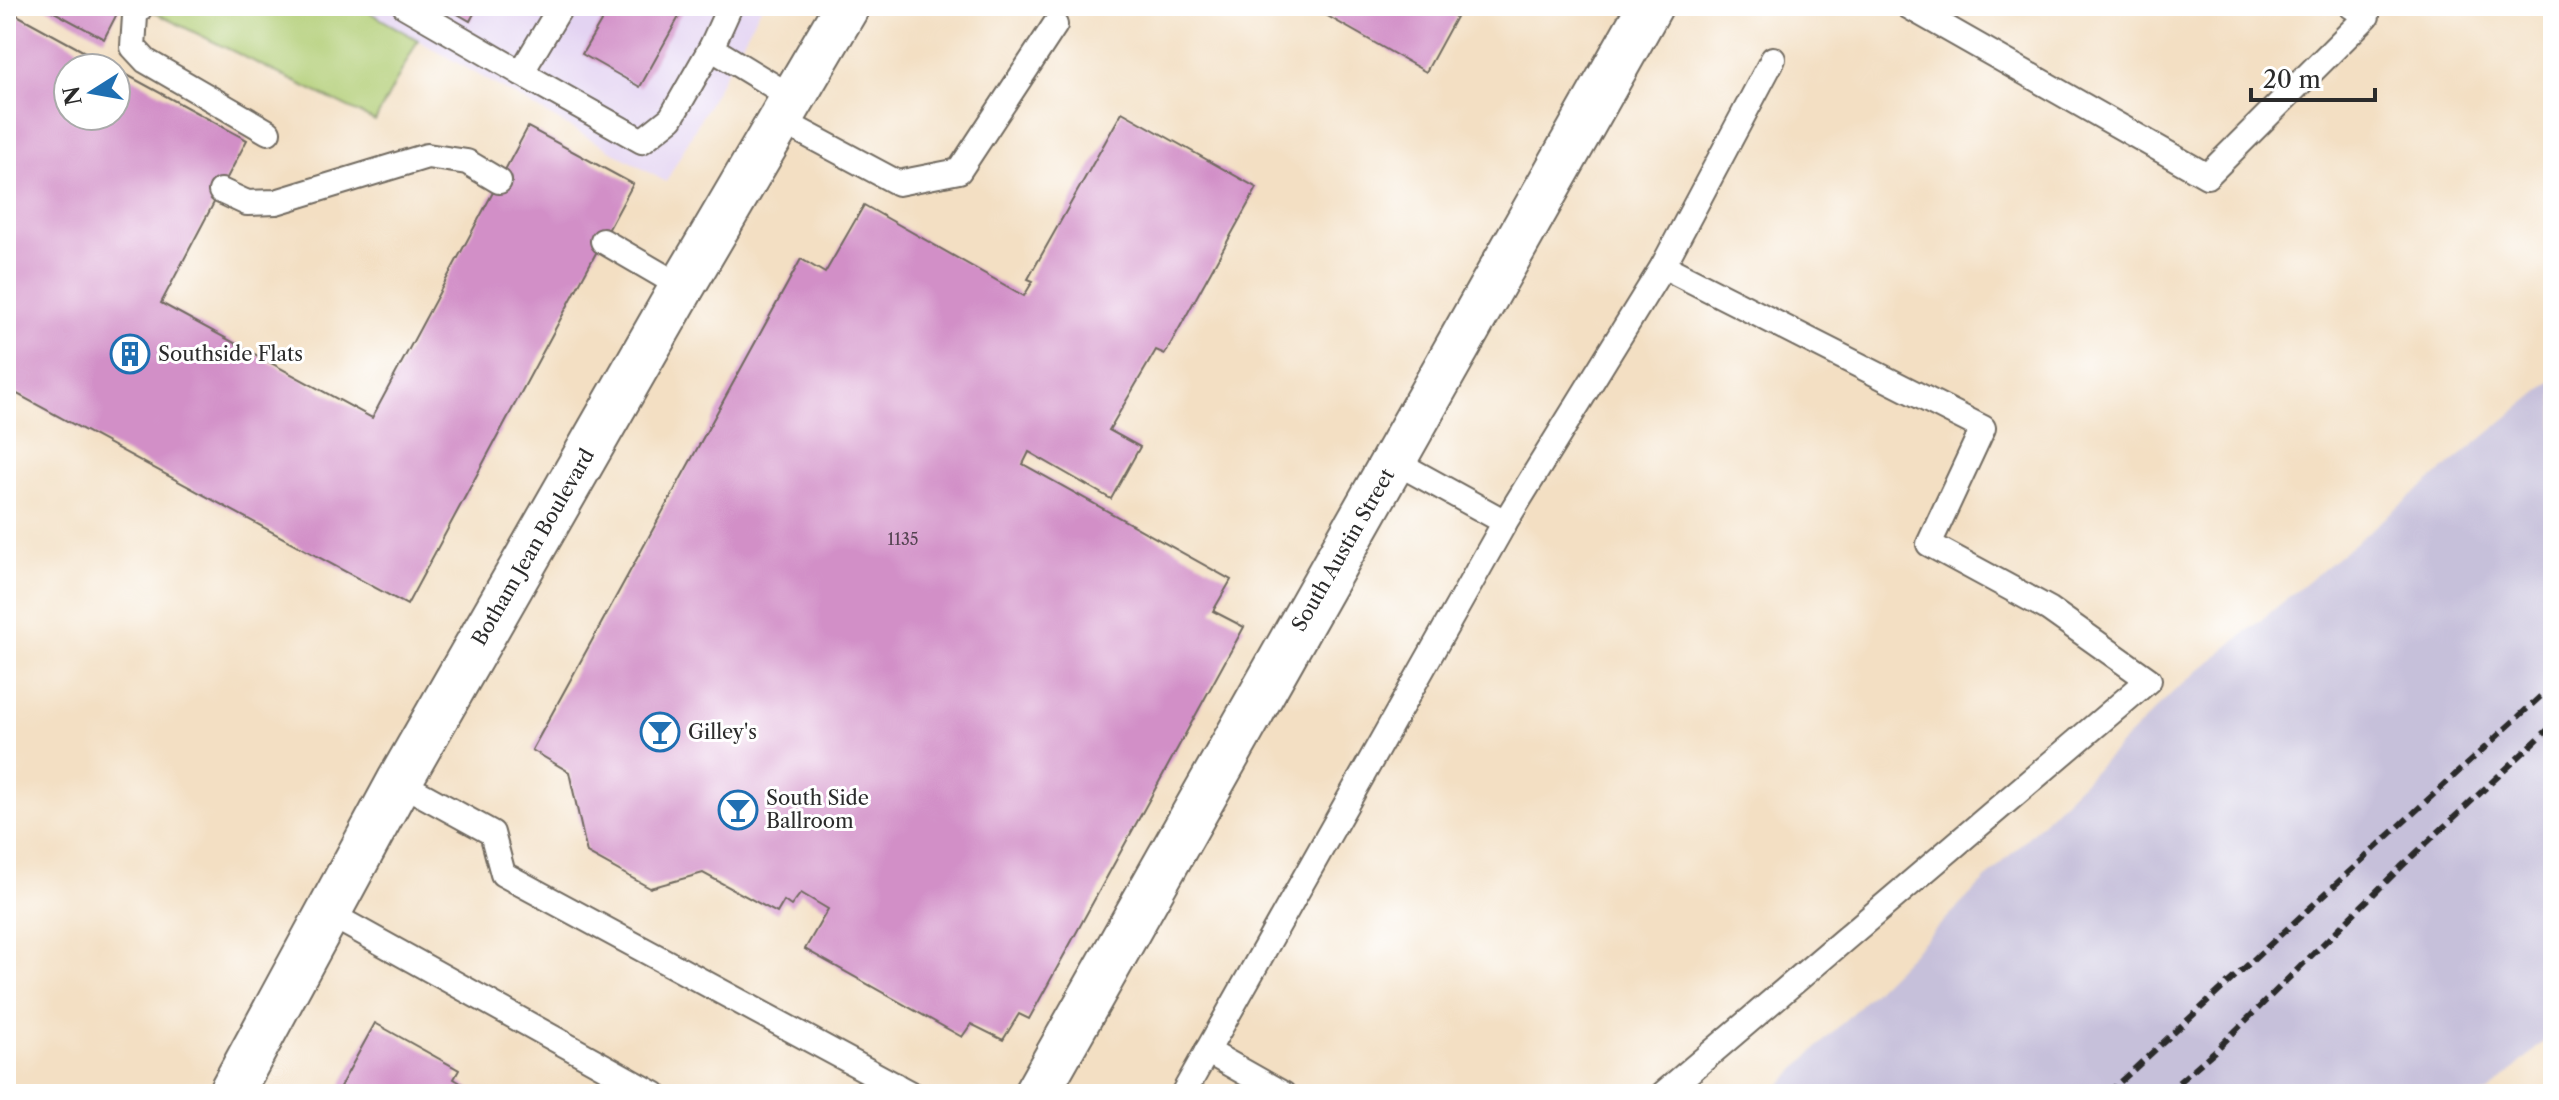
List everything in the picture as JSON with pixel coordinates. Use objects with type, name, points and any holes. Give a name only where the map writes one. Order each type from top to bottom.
[{"type":"street","name":"Botham Jean Boulevard","points":[[230,1094],[399,782],[682,287],[847,6]]},
{"type":"street","name":"South Austin Street","points":[[1036,1094],[1650,6]]},
{"type":"lane","points":[[141,6],[135,16],[133,47],[146,61],[268,132]]},
{"type":"lane","points":[[405,6],[642,141],[671,118],[711,48],[730,6]]},
{"type":"lane","points":[[521,73],[561,6]]},
{"type":"lane","points":[[1908,6],[2207,176],[2367,16],[2351,6]]},
{"type":"lane","points":[[711,48],[787,109],[898,183],[959,171],[1055,25]]},
{"type":"lane","points":[[1183,1094],[1505,522],[1663,266],[1773,59]]},
{"type":"lane","points":[[221,191],[247,203],[276,202],[427,156],[467,162],[499,181]]},
{"type":"lane","points":[[603,241],[682,287]]},
{"type":"lane","points":[[1663,266],[1983,428],[1929,544],[2049,609],[2149,680],[1663,1094]]},
{"type":"lane","points":[[1394,461],[1505,522]]},
{"type":"lane","points":[[399,782],[492,833],[503,874],[903,1090]]},
{"type":"lane","points":[[328,913],[654,1094]]},
{"type":"lane","points":[[1207,1051],[1283,1094]]},
{"type":"lane","points":[[862,1094],[903,1090]]},
{"type":"shaded area","points":[[358,6],[762,6],[666,182]]},
{"type":"shaded area","points":[[2553,380],[2553,1033],[2487,1094],[1771,1094],[2172,693]]},
{"type":"green space","points":[[155,6],[358,6],[418,40],[375,121],[151,11]]},
{"type":"building","points":[[43,6],[121,6],[104,39]]},
{"type":"building","points":[[444,6],[478,6],[470,21]]},
{"type":"building","points":[[610,6],[685,6],[640,87],[582,54]]},
{"type":"building","points":[[1310,6],[1436,6],[1456,17],[1426,72]]},
{"type":"building","name":"Southside Flats","points":[[6,9],[85,52],[52,52],[52,132],[132,132],[132,78],[247,140],[161,303],[372,418],[528,127],[633,184],[407,605],[6,388]]},
{"type":"building","points":[[1122,112],[1257,188],[1165,354],[1156,350],[1109,430],[1140,447],[1111,499],[1029,452],[1023,464],[1231,580],[1213,611],[1244,627],[1029,1019],[1019,1014],[1003,1040],[971,1024],[962,1037],[805,949],[828,909],[801,893],[791,906],[784,901],[777,913],[703,873],[650,888],[587,853],[569,772],[532,750],[801,259],[825,273],[864,205],[1024,296],[1033,281],[1028,279]]},
{"type":"building","points":[[375,1023],[459,1070],[454,1079],[479,1094],[336,1094]]},
{"type":"railway","points":[[2107,1094],[2553,685]]},
{"type":"railway","points":[[2165,1094],[2216,1050],[2402,866],[2553,725]]},
{"type":"place","name":"Southside Flats","points":[[130,354]]},
{"type":"place","name":"Gilley's","points":[[660,732]]},
{"type":"place","name":"South Side Ballroom","points":[[738,810]]}]
